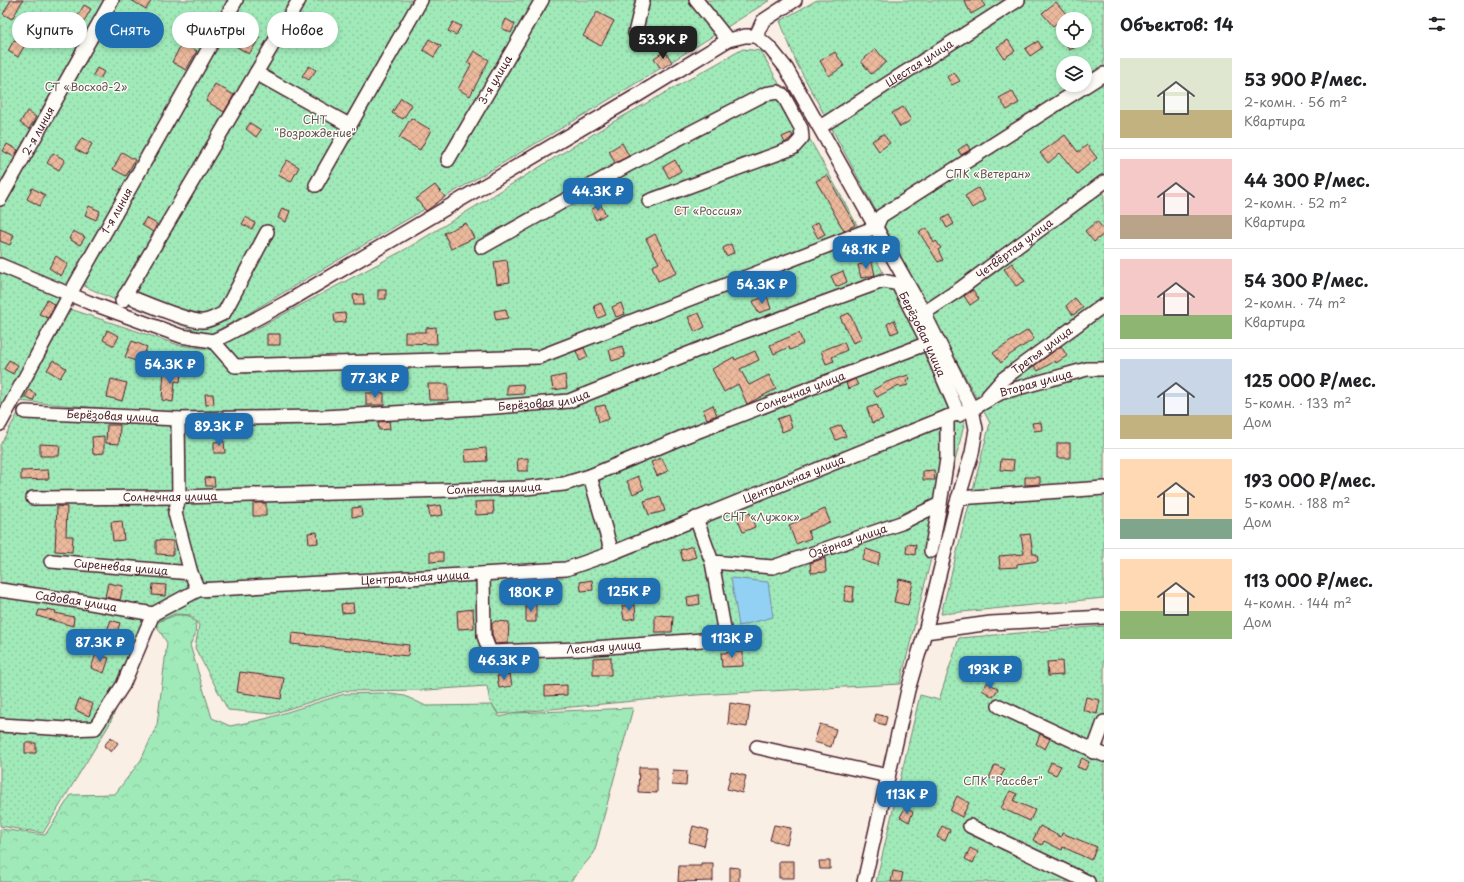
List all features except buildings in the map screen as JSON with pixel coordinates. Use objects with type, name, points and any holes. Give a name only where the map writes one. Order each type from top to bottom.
[{"type":"street","name":"2-я линия","points":[[0,199],[112,0]]},
{"type":"street","name":"1-я линия","points":[[0,424],[70,294],[236,0]]},
{"type":"street","points":[[267,232],[224,313],[214,318],[203,321],[188,318],[123,298],[299,0]]},
{"type":"street","points":[[316,185],[421,0]]},
{"type":"street","name":"3-я улица","points":[[448,160],[542,0]]},
{"type":"street","points":[[635,33],[643,0]]},
{"type":"street","points":[[696,0],[728,40]]},
{"type":"street","points":[[756,36],[763,21],[795,0]]},
{"type":"street","name":"Шестая улица","points":[[820,127],[1018,0]]},
{"type":"street","points":[[0,265],[88,302],[180,336],[213,341],[287,302],[638,95],[728,40],[745,36],[756,36],[770,48],[786,68],[876,227],[924,313],[972,409],[976,429],[973,447],[958,498],[925,632],[908,690],[864,882]]},
{"type":"street","points":[[256,73],[350,125]]},
{"type":"street","points":[[213,341],[235,366],[539,357],[876,227],[881,216],[1104,74]]},
{"type":"street","points":[[482,247],[626,166],[765,94],[778,92],[783,95],[801,128],[802,138],[793,148],[649,201]]},
{"type":"street","name":"Четвёртая улица","points":[[924,313],[960,289],[1104,182]]},
{"type":"street","name":"Берёзовая улица","points":[[25,412],[178,419],[324,417],[496,408],[569,401],[738,334],[883,281],[898,284],[928,343],[953,416]]},
{"type":"street","name":"Третья улица","points":[[985,401],[1003,379],[1104,305]]},
{"type":"street","name":"Солнечная улица","points":[[33,498],[179,497],[525,488],[564,484],[590,476],[683,437],[928,343]]},
{"type":"street","name":"Вторая улица","points":[[972,409],[1000,393],[1087,369],[1104,369]]},
{"type":"street","name":"Центральная улица","points":[[153,614],[198,590],[415,576],[566,569],[612,553],[696,518],[972,409]]},
{"type":"street","points":[[931,550],[940,504],[953,416]]},
{"type":"street","points":[[178,419],[179,497],[175,513],[191,573],[198,590]]},
{"type":"street","points":[[590,476],[612,553]]},
{"type":"street","points":[[958,498],[1104,488]]},
{"type":"street","name":"Озёрная улица","points":[[712,562],[773,567],[901,523],[940,504]]},
{"type":"street","points":[[696,518],[712,562]]},
{"type":"street","name":"Сиреневая улица","points":[[51,561],[191,573]]},
{"type":"street","name":"Лесная улица","points":[[483,574],[484,636],[490,652],[580,649],[716,639],[725,634],[712,562]]},
{"type":"street","name":"Садовая улица","points":[[0,590],[53,597],[153,614]]},
{"type":"street","points":[[0,725],[68,729],[95,728],[123,684],[153,614]]},
{"type":"street","points":[[925,632],[992,623],[1104,618]]},
{"type":"street","points":[[999,706],[1099,753],[1104,722]]},
{"type":"street","points":[[758,747],[888,776]]},
{"type":"street","points":[[970,826],[1088,882]]},
{"type":"green space","name":"СТ «Восход-2»","points":[[0,0],[234,0],[227,12],[172,12],[172,48],[207,48],[0,420]]},
{"type":"green space","name":"СНТ \"Возрождение\"","points":[[242,0],[770,0],[572,122],[239,319],[208,335],[122,303],[82,285],[215,48],[259,48],[259,12],[235,12]]},
{"type":"green space","name":"СПК «Ветеран»","points":[[817,0],[1104,0],[1104,598],[941,614],[990,423],[797,64],[780,21]]},
{"type":"green space","name":"СТ «Россия»","points":[[743,49],[761,51],[883,272],[692,351],[564,400],[208,417],[16,401],[67,308],[179,345],[209,349],[254,330],[406,249],[613,122]]},
{"type":"green space","name":"СНТ «Лужок»","points":[[890,281],[964,412],[964,425],[900,684],[696,695],[499,714],[490,702],[487,686],[427,690],[345,691],[272,714],[228,710],[195,648],[199,625],[190,615],[175,614],[154,623],[109,725],[43,833],[0,826],[0,445],[21,408],[197,422],[532,408]]},
{"type":"green space","points":[[176,615],[188,615],[196,623],[195,635],[190,645],[212,718],[230,726],[265,719],[344,694],[382,693],[405,696],[426,706],[492,705],[500,717],[515,713],[633,708],[594,853],[570,882],[0,882],[0,829],[45,835],[71,795],[115,794],[141,760],[157,725],[167,643],[155,623]]},
{"type":"green space","name":"СПК \"Рассвет\"","points":[[1104,626],[1104,882],[876,882],[920,695],[939,700],[959,638]]},
{"type":"water","points":[[731,578],[768,582],[773,617],[739,626]]}]
